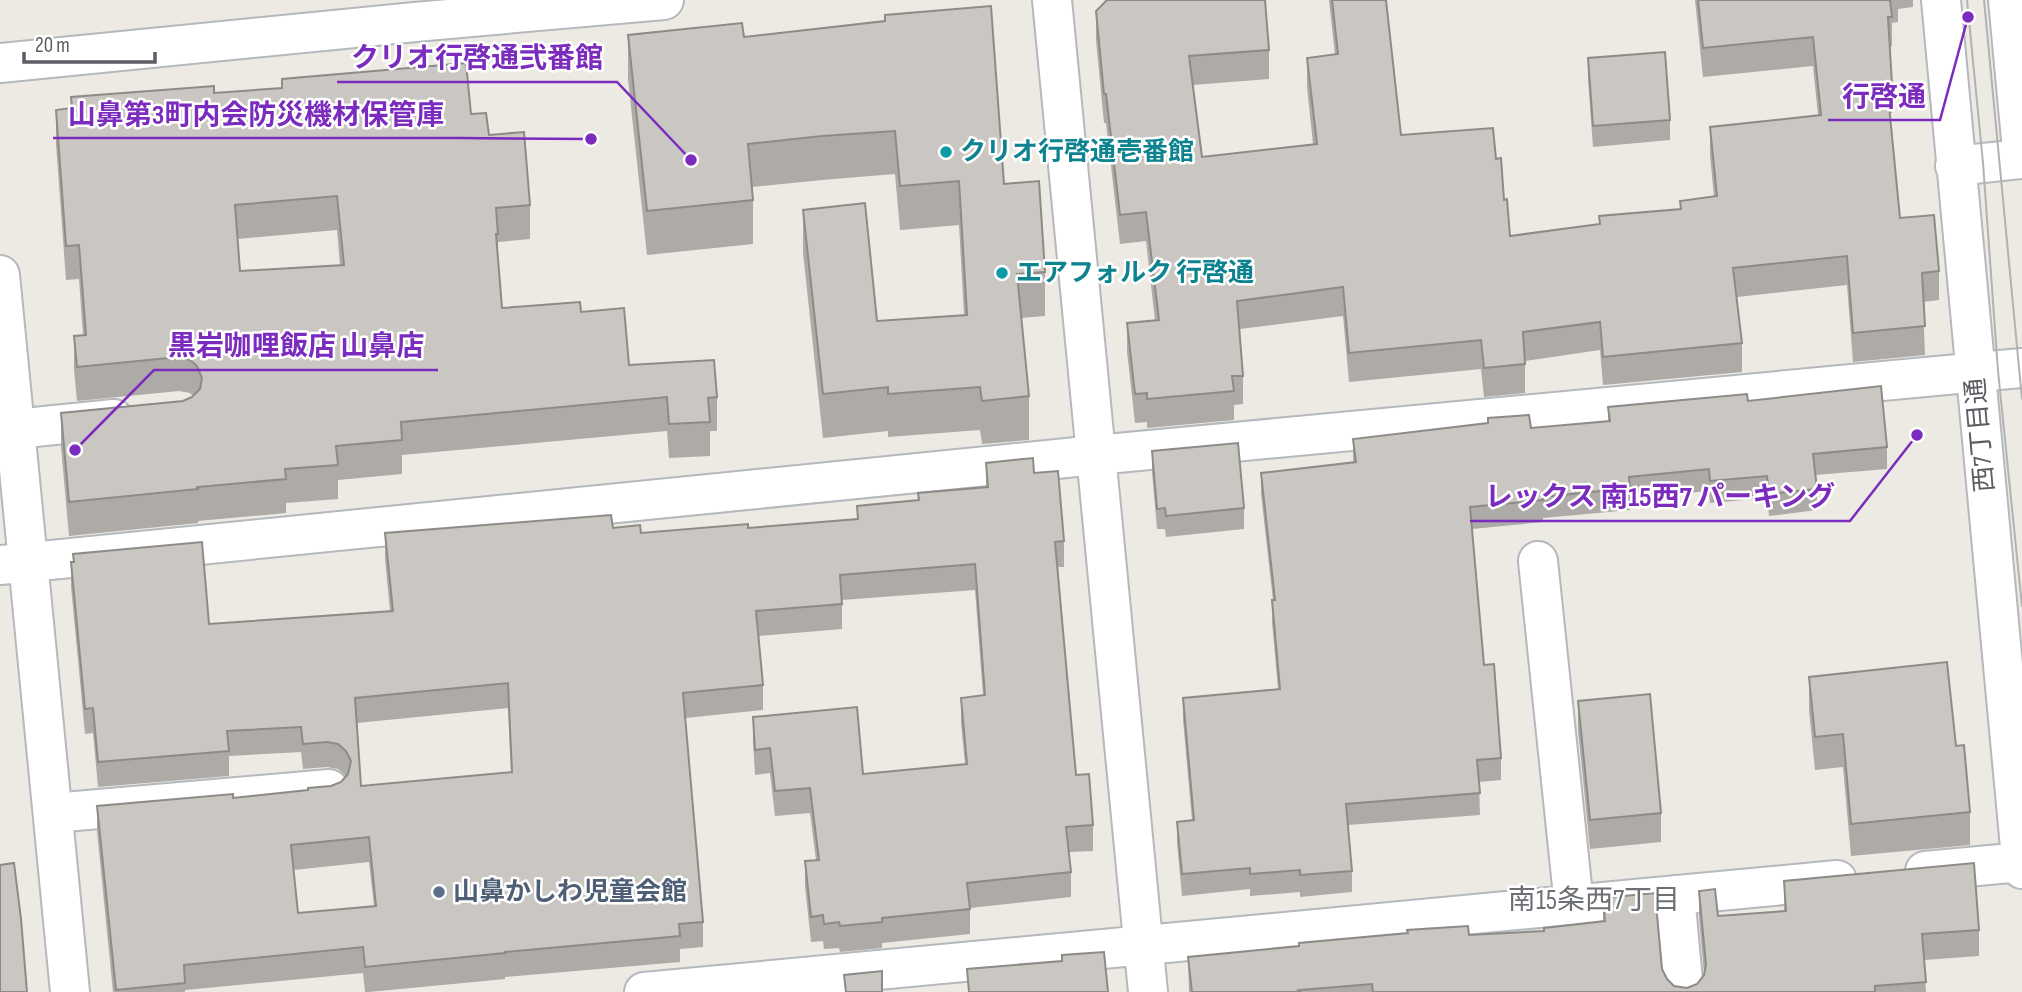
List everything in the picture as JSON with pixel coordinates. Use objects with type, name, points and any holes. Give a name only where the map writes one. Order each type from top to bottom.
[{"type":"street","points":[[0,64],[414,11],[664,0]]},
{"type":"street","points":[[1052,0],[1148,992]]},
{"type":"street","name":"西7丁目通","points":[[1941,0],[2022,869]]},
{"type":"street","points":[[2008,0],[2022,150]]},
{"type":"street","points":[[1955,166],[2022,159]]},
{"type":"street","points":[[0,275],[15,429],[14,564],[52,813],[69,992]]},
{"type":"street","points":[[14,564],[1096,455],[2022,368]]},
{"type":"street","points":[[15,429],[141,417]]},
{"type":"street","points":[[1538,561],[1574,905]]},
{"type":"street","points":[[52,813],[329,789]]},
{"type":"street","points":[[644,992],[2022,862]]},
{"type":"street","points":[[1675,895],[1684,992]]},
{"type":"building","points":[[1107,0],[1265,0],[1269,50],[1189,56],[1202,157],[1317,144],[1307,58],[1338,54],[1332,0],[1386,0],[1401,135],[1493,128],[1496,159],[1501,158],[1510,236],[1600,224],[1599,216],[1681,209],[1680,201],[1717,196],[1710,127],[1821,115],[1813,37],[1703,48],[1698,0],[1890,0],[1892,17],[1888,17],[1892,84],[1887,85],[1900,218],[1934,215],[1939,271],[1922,273],[1925,326],[1853,333],[1847,256],[1733,268],[1742,343],[1603,357],[1600,322],[1523,332],[1525,364],[1484,368],[1481,340],[1349,353],[1343,287],[1237,301],[1243,376],[1232,376],[1234,391],[1147,399],[1147,393],[1135,394],[1127,323],[1159,320],[1146,212],[1120,215],[1096,11]]},
{"type":"building","points":[[991,6],[1004,184],[1039,181],[1045,272],[1017,274],[1029,396],[982,401],[980,387],[888,394],[888,387],[823,394],[803,210],[865,203],[877,321],[967,315],[959,181],[900,186],[895,131],[822,136],[748,144],[753,200],[647,211],[628,35],[742,23],[744,37],[885,21],[885,15]]},
{"type":"building","points":[[1665,52],[1670,120],[1593,126],[1588,58]]},
{"type":"building","points":[[466,63],[471,114],[486,113],[489,135],[524,132],[530,205],[496,208],[502,308],[580,302],[581,312],[624,308],[629,365],[714,360],[717,397],[708,398],[710,422],[669,424],[667,397],[401,422],[402,440],[336,446],[338,465],[285,469],[286,479],[69,502],[61,413],[183,401],[200,389],[202,378],[197,366],[190,360],[179,357],[77,367],[74,336],[86,335],[79,245],[66,246],[56,110],[72,108],[71,97],[214,86],[214,93],[282,88],[282,79]],"holes":[[[337,196],[344,265],[240,271],[235,205]]]},
{"type":"building","points":[[1881,386],[1887,447],[1813,454],[1817,489],[1769,494],[1767,476],[1710,481],[1709,469],[1629,477],[1630,488],[1470,507],[1484,665],[1494,664],[1501,758],[1477,760],[1480,793],[1346,804],[1352,871],[1300,875],[1300,870],[1250,874],[1250,868],[1182,874],[1177,822],[1194,820],[1183,698],[1280,689],[1272,600],[1275,600],[1261,473],[1356,462],[1353,439],[1488,423],[1488,418],[1529,415],[1531,428],[1610,421],[1608,407],[1747,394],[1748,401]]},
{"type":"building","points":[[1238,443],[1244,508],[1166,516],[1165,508],[1157,509],[1152,451]]},
{"type":"building","points":[[1033,458],[1034,473],[1058,471],[1064,541],[1055,542],[1076,775],[1089,774],[1093,825],[1066,827],[1071,872],[967,883],[970,909],[882,918],[882,922],[840,926],[839,922],[824,924],[823,915],[811,917],[805,861],[819,860],[810,788],[775,791],[770,748],[755,750],[753,717],[857,707],[863,774],[967,764],[961,698],[985,695],[975,564],[840,575],[842,604],[756,611],[763,685],[683,693],[703,922],[679,924],[680,936],[365,967],[363,947],[184,965],[185,983],[116,990],[97,806],[233,794],[233,798],[331,786],[341,782],[348,774],[351,761],[346,751],[338,744],[303,744],[301,727],[227,731],[229,751],[98,762],[93,708],[85,709],[71,562],[74,562],[73,554],[202,542],[209,624],[393,611],[385,533],[611,515],[613,528],[640,525],[641,533],[858,519],[857,506],[919,500],[918,493],[988,487],[986,463]],"holes":[[[508,683],[512,772],[361,786],[355,698]],[[369,837],[376,906],[298,913],[291,845]]]},
{"type":"building","points":[[1947,662],[1956,746],[1964,745],[1970,812],[1851,824],[1843,734],[1815,737],[1809,677]]},
{"type":"building","points":[[1650,694],[1661,813],[1590,820],[1578,701]]},
{"type":"building","points":[[14,863],[27,992],[0,992],[0,865]]},
{"type":"building","points":[[1974,863],[1979,930],[1922,934],[1926,982],[1875,986],[1875,992],[1373,992],[1372,984],[1294,992],[1192,992],[1188,957],[1408,933],[1407,930],[1468,926],[1469,935],[1544,931],[1544,928],[1605,921],[1603,898],[1655,893],[1662,969],[1674,986],[1687,988],[1697,984],[1704,975],[1706,965],[1699,891],[1715,889],[1718,916],[1786,911],[1784,881]]},
{"type":"building","points":[[1104,952],[1108,992],[969,992],[967,969],[1062,961],[1062,955]]},
{"type":"building","points":[[882,971],[882,992],[846,992],[844,975]]},
{"type":"tram line","points":[[1967,0],[1983,163],[1998,371],[2022,606]]},
{"type":"tram line","points":[[1984,0],[2022,399]]},
{"type":"place","name":"行啓通","points":[[1968,17]]},
{"type":"place","name":"山鼻第3町内会防災機材保管庫","points":[[591,139]]},
{"type":"place","name":"クリオ行啓通壱番館","points":[[946,152]]},
{"type":"place","name":"クリオ行啓通弐番館","points":[[691,160]]},
{"type":"place","name":"エアフォルク 行啓通","points":[[1002,273]]},
{"type":"place","name":"レックス 南15西7 パーキング","points":[[1917,435]]},
{"type":"place","name":"黒岩咖哩飯店 山鼻店","points":[[75,450]]},
{"type":"place","name":"山鼻かしわ児童会館","points":[[439,892]]},
{"type":"district","name":"南15条西7丁目","points":[[1594,900]]}]
